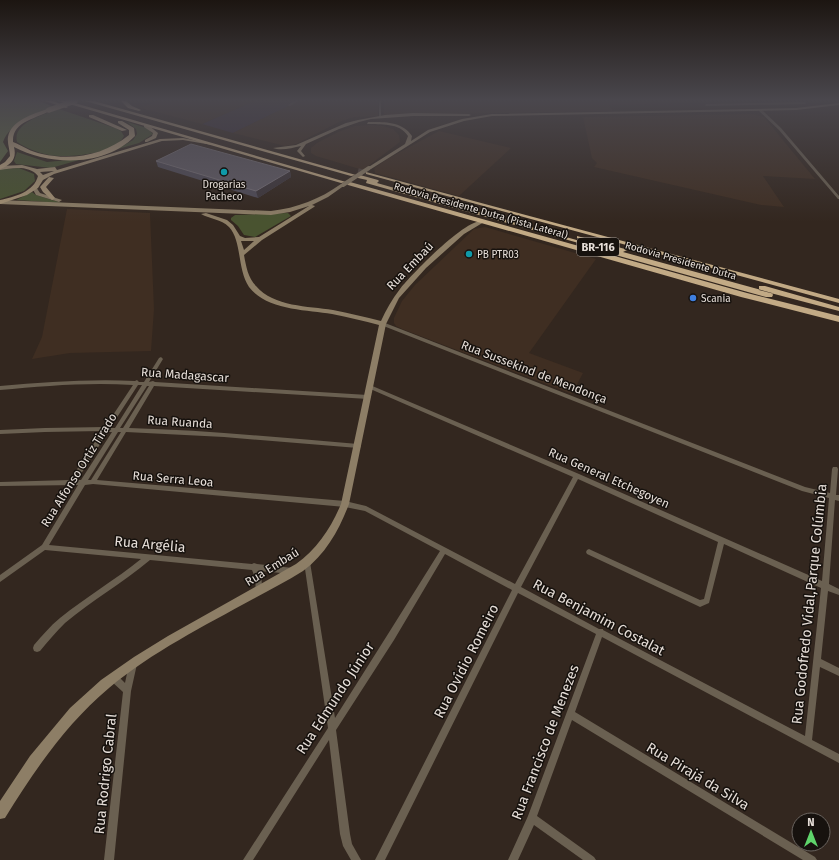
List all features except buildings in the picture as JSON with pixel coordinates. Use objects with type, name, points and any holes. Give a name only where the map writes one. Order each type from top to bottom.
[{"type":"highway","points":[[117,147],[123,141]]},
{"type":"highway","points":[[12,144],[39,157],[55,159],[90,156],[117,147],[125,141]]},
{"type":"highway","name":"BR-116","points":[[201,141],[343,184]]},
{"type":"highway","name":"Rodovia Presidente Dutra","points":[[225,141],[359,175],[839,309]]},
{"type":"highway","points":[[237,141],[359,175]]},
{"type":"highway","points":[[249,141],[302,158]]},
{"type":"highway","points":[[0,167],[11,160],[13,154],[12,144]]},
{"type":"highway","name":"Rodovia Presidente Dutra (Pista Lateral)","points":[[359,175],[374,174],[839,301]]},
{"type":"highway","name":"Rodovia Presidente Dutra","points":[[359,175],[517,224],[839,314]]},
{"type":"highway","name":"Rodovia Presidente Dutra (Pista Lateral)","points":[[359,175],[421,205],[744,295],[839,319]]},
{"type":"highway","points":[[421,205],[517,224]]},
{"type":"highway","points":[[637,246],[732,280]]},
{"type":"main road","points":[[0,167],[19,167],[36,171],[64,167],[147,141]]},
{"type":"main road","points":[[0,202],[23,194],[34,188],[40,179],[52,173],[158,141]]},
{"type":"main road","points":[[194,141],[215,145]]},
{"type":"main road","points":[[52,198],[45,191],[44,184],[55,175],[72,167]]},
{"type":"main road","points":[[36,171],[39,173],[40,179]]},
{"type":"street","points":[[274,148],[290,148],[311,141]]},
{"type":"street","points":[[399,149],[406,141]]},
{"type":"street","points":[[407,145],[409,141]]},
{"type":"street","points":[[241,254],[260,239],[293,219],[343,184],[414,141]]},
{"type":"street","points":[[790,141],[839,198]]},
{"type":"street","points":[[302,158],[299,151],[305,144]]},
{"type":"street","points":[[34,188],[36,193],[77,205]]},
{"type":"street","points":[[279,212],[303,206],[326,197]]},
{"type":"street","points":[[0,202],[242,213],[279,212],[291,213],[295,216],[293,219]]},
{"type":"street","points":[[0,208],[62,205]]},
{"type":"street","name":"Rua Sussekind de Mendonça","points":[[179,210],[200,213],[224,222],[232,227],[237,237],[246,275],[252,287],[265,296],[289,306],[341,314],[383,324],[804,489],[836,498]]},
{"type":"street","points":[[224,222],[229,216],[242,213]]},
{"type":"street","points":[[466,218],[470,226]]},
{"type":"street","name":"Rua Embaú","points":[[0,813],[30,767],[51,740],[79,708],[114,678],[134,663],[181,633],[258,591],[307,562],[331,532],[345,504],[383,324],[392,304],[404,288],[429,262],[470,226],[481,222]]},
{"type":"street","points":[[237,237],[244,240],[260,239]]},
{"type":"street","name":"Rua Alfonso Ortiz Tirado","points":[[0,579],[44,547],[83,482],[161,359]]},
{"type":"street","name":"Rua Madagascar","points":[[0,388],[92,381],[137,382],[368,397]]},
{"type":"street","name":"Rua Alfonso Ortiz Tirado","points":[[72,482],[137,382]]},
{"type":"street","name":"Rua Alfonso Ortiz Tirado","points":[[92,482],[153,384]]},
{"type":"street","name":"Rua General Etchegoyen","points":[[370,387],[577,476],[839,592]]},
{"type":"street","name":"Rua Ruanda","points":[[0,432],[58,428],[106,428],[358,446]]},
{"type":"street","name":"Rua Godofredo Vidal,Parque Colúmbia","points":[[808,743],[836,498],[835,469]]},
{"type":"street","name":"Rua Ovídio Romeiro","points":[[380,860],[517,588],[577,476]]},
{"type":"street","name":"Rua Serra Leoa","points":[[0,484],[92,482],[345,504]]},
{"type":"street","name":"Rua Benjamim Costalat","points":[[345,504],[366,509],[839,759]]},
{"type":"street","points":[[589,552],[700,604],[707,601],[722,540]]},
{"type":"street","name":"Rua Argélia","points":[[44,547],[254,566],[293,571]]},
{"type":"street","name":"Rua Edmundo Júnior","points":[[248,860],[391,637],[444,550]]},
{"type":"street","points":[[37,648],[46,635],[66,616],[116,584],[149,557]]},
{"type":"street","points":[[307,562],[332,727],[345,834],[348,846],[356,860]]},
{"type":"street","points":[[254,566],[259,580],[258,591]]},
{"type":"street","name":"Rua Francisco de Menezes","points":[[513,860],[532,818],[600,632]]},
{"type":"street","points":[[817,661],[839,672]]},
{"type":"street","name":"Rua Rodrigo Cabral","points":[[109,860],[127,691],[134,663]]},
{"type":"street","points":[[114,678],[127,691]]},
{"type":"street","name":"Rua Pirajá da Silva","points":[[570,714],[812,860]]},
{"type":"street","points":[[532,818],[591,860]]},
{"type":"shaded area","points":[[266,141],[302,141],[285,146]]},
{"type":"shaded area","points":[[321,141],[400,142],[363,170],[316,156],[311,153],[311,148]]},
{"type":"shaded area","points":[[420,141],[482,141],[511,148],[459,196],[375,173],[374,168]]},
{"type":"shaded area","points":[[588,141],[784,141],[815,179],[763,176],[784,207],[761,205],[594,167],[597,163],[592,158]]},
{"type":"shaded area","points":[[67,209],[150,213],[154,309],[151,351],[70,353],[32,359],[42,337]]},
{"type":"shaded area","points":[[485,227],[596,259],[529,353],[583,373],[572,394],[402,329],[394,323],[394,318],[402,301],[415,285],[474,229]]},
{"type":"green space","points":[[0,141],[3,141],[8,151],[0,162]]},
{"type":"green space","points":[[120,141],[101,151],[90,154],[67,156],[41,153],[17,142]]},
{"type":"green space","points":[[131,141],[142,141],[51,168],[16,164],[14,161],[17,152],[47,162],[78,159],[121,147]]},
{"type":"green space","points":[[19,168],[34,174],[35,181],[24,191],[0,199],[0,169]]},
{"type":"green space","points":[[32,192],[36,195],[62,203],[16,200]]},
{"type":"green space","points":[[288,213],[291,216],[255,237],[244,235],[238,226],[231,220],[231,218],[235,215]]},
{"type":"tunnel","points":[[358,171],[366,173]]},
{"type":"place","name":"Drogarias Pacheco","points":[[224,172]]},
{"type":"place","name":"PB PTR03","points":[[469,254]]},
{"type":"place","name":"Scania","points":[[693,298]]}]
